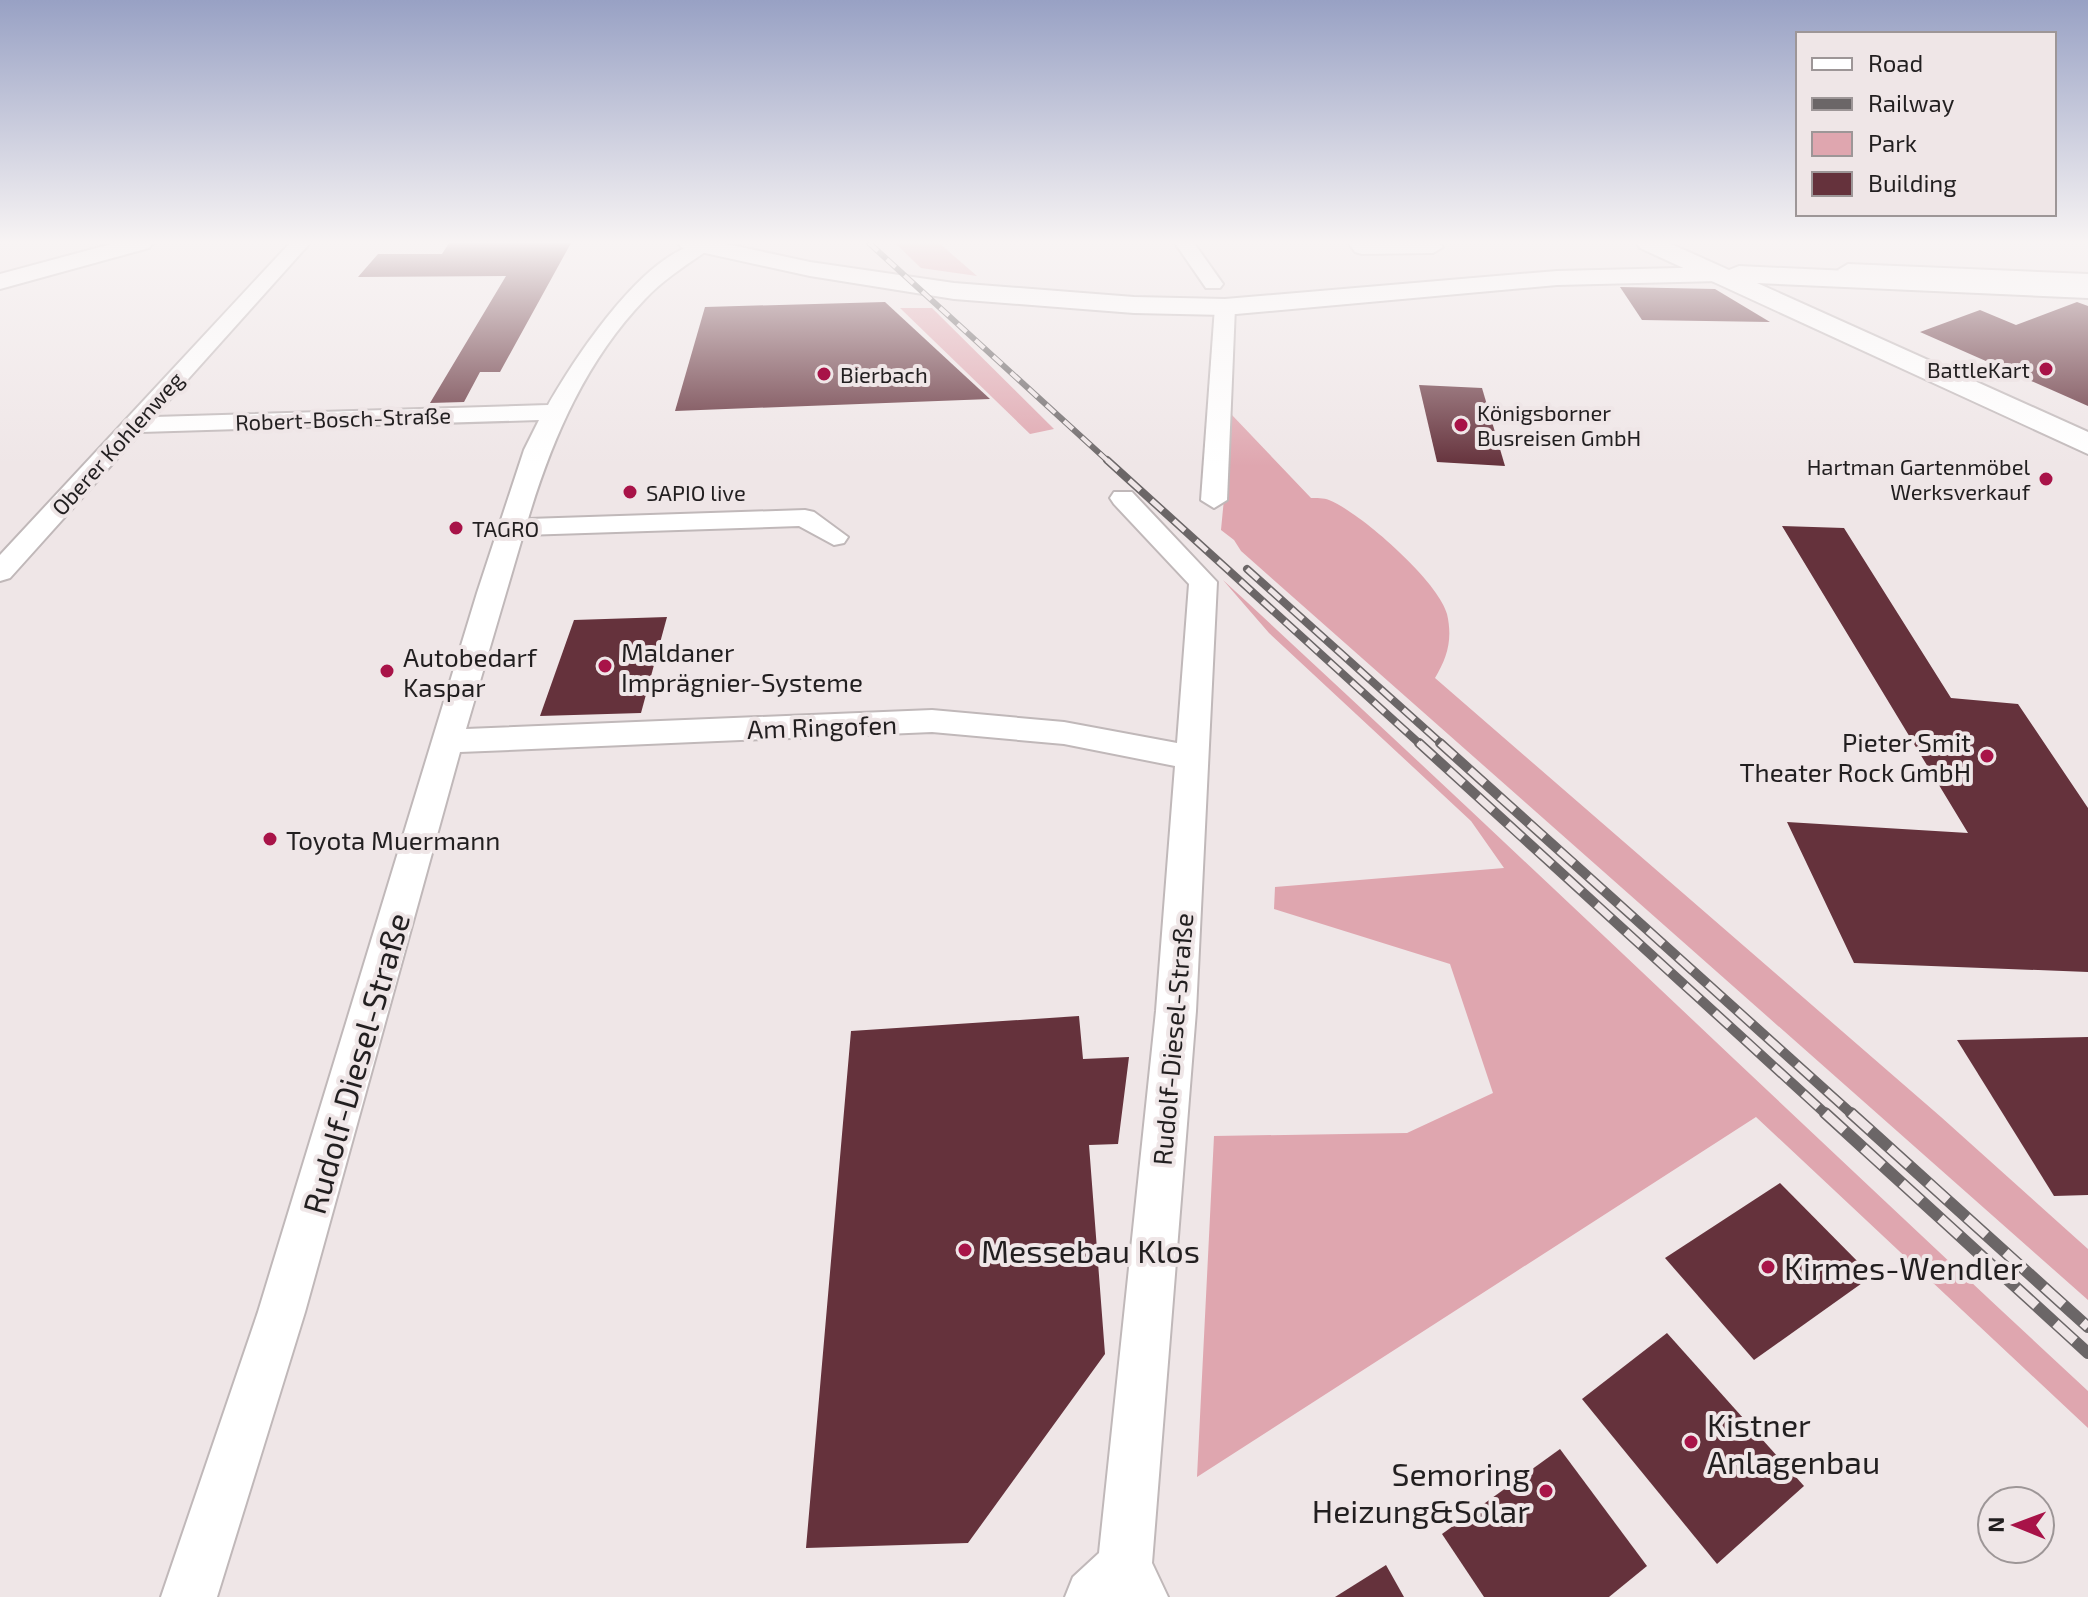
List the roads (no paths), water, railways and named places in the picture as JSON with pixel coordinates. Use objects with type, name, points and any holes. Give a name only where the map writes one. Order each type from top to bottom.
[{"type":"main road","points":[[1813,318],[2088,444]]},
{"type":"street","name":"Oberer Kohlenweg","points":[[0,572],[232,318]]},
{"type":"street","name":"Rudolf-Diesel-Straße","points":[[189,1597],[230,1483],[536,450],[553,412],[621,318]]},
{"type":"street","points":[[1214,500],[1224,318]]},
{"type":"street","name":"Robert-Bosch-Straße","points":[[133,425],[553,412]]},
{"type":"street","name":"Rudolf-Diesel-Straße","points":[[1119,1587],[1176,1011],[1203,582],[1123,498]]},
{"type":"street","points":[[512,527],[805,518],[834,537]]},
{"type":"street","name":"Am Ringofen","points":[[449,741],[932,721],[1064,733],[1192,758]]},
{"type":"railway","points":[[951,318],[1109,462]]},
{"type":"railway","points":[[1107,460],[1421,745]]},
{"type":"railway","points":[[1247,569],[1443,745]]},
{"type":"railway","points":[[1419,743],[1827,1115]]},
{"type":"railway","points":[[1440,743],[1853,1115]]},
{"type":"railway","points":[[1825,1113],[2088,1353]]},
{"type":"railway","points":[[1851,1113],[2088,1327]]},
{"type":"place","name":"BattleKart","points":[[2046,369]]},
{"type":"place","name":"Bierbach","points":[[824,374]]},
{"type":"place","name":"Königsborner Busreisen GmbH","points":[[1461,425]]},
{"type":"place","name":"Hartman Gartenmöbel Werksverkauf","points":[[2046,479]]},
{"type":"place","name":"SAPIO live","points":[[630,492]]},
{"type":"place","name":"TAGRO","points":[[456,528]]},
{"type":"place","name":"Maldaner Imprägnier-Systeme","points":[[605,666]]},
{"type":"place","name":"Autobedarf Kaspar","points":[[387,671]]},
{"type":"place","name":"Pieter Smit Theater Rock GmbH","points":[[1987,756]]},
{"type":"place","name":"Toyota Muermann","points":[[270,839]]},
{"type":"place","name":"Messebau Klos","points":[[965,1250]]},
{"type":"place","name":"Kirmes-Wendler","points":[[1768,1267]]},
{"type":"place","name":"Kistner Anlagenbau","points":[[1691,1442]]},
{"type":"place","name":"Semoring Heizung&Solar","points":[[1546,1491]]}]
